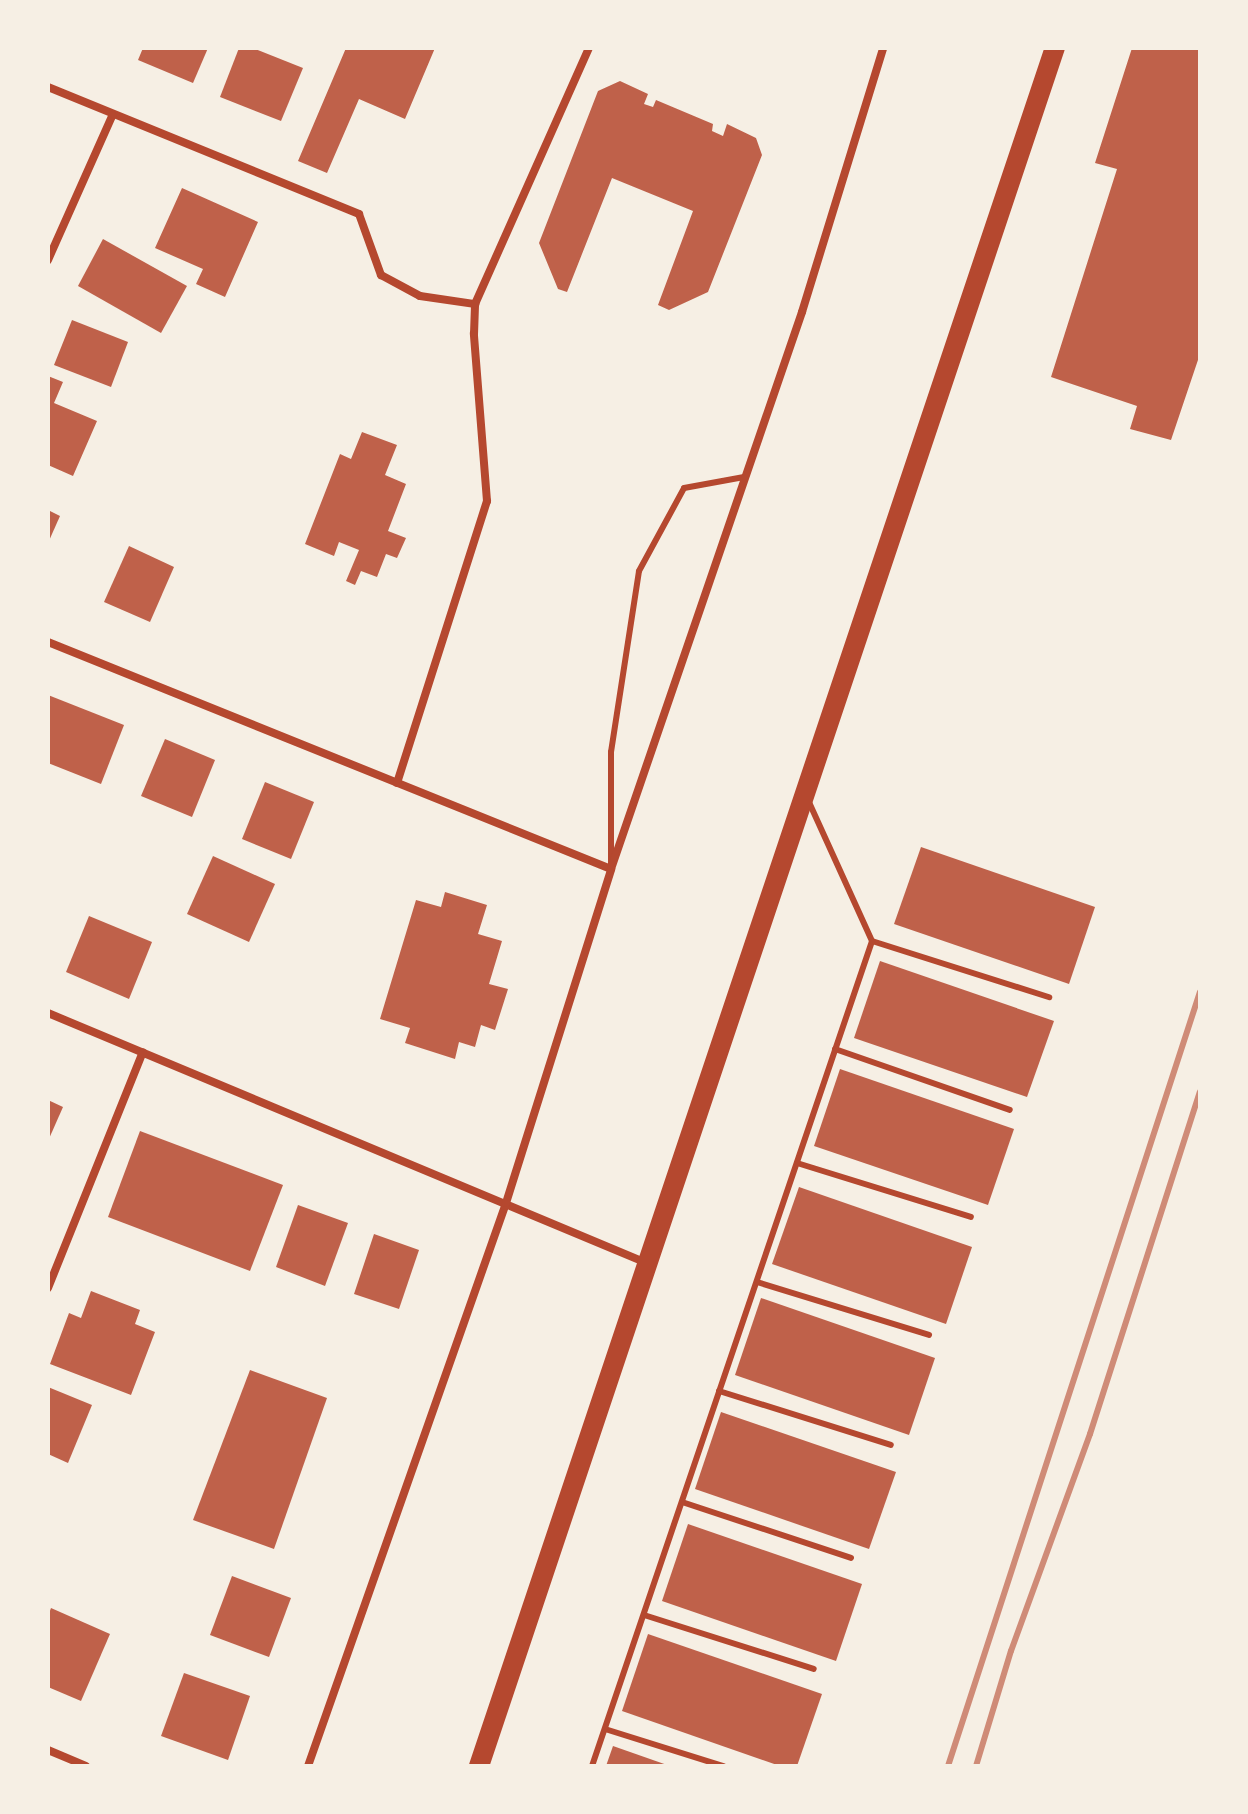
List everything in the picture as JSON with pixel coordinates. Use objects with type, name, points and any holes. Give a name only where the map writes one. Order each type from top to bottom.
[{"type":"main road","points":[[479,1766],[1055,48]]},
{"type":"street","points":[[397,783],[487,501],[474,334],[475,304],[589,48]]},
{"type":"street","points":[[308,1766],[506,1203],[611,869],[802,312],[883,48]]},
{"type":"street","points":[[48,87],[112,116],[359,214],[381,275],[420,296],[475,304]]},
{"type":"street","points":[[48,260],[112,116]]},
{"type":"street","points":[[48,642],[611,869]]},
{"type":"street","points":[[48,1013],[649,1264]]},
{"type":"street","points":[[48,1288],[143,1052]]},
{"type":"street","points":[[48,1750],[86,1766]]},
{"type":"lane","points":[[611,869],[611,752],[639,571],[684,488],[744,477]]},
{"type":"lane","points":[[592,1766],[872,941],[805,795]]},
{"type":"lane","points":[[872,941],[1049,997]]},
{"type":"lane","points":[[835,1049],[1010,1110]]},
{"type":"lane","points":[[797,1163],[971,1217]]},
{"type":"lane","points":[[757,1282],[929,1335]]},
{"type":"lane","points":[[719,1391],[891,1445]]},
{"type":"lane","points":[[682,1502],[851,1558]]},
{"type":"lane","points":[[644,1615],[814,1669]]},
{"type":"lane","points":[[605,1729],[723,1766]]},
{"type":"building","points":[[143,48],[208,48],[193,83],[138,60]]},
{"type":"building","points":[[239,48],[253,48],[303,68],[281,121],[220,97]]},
{"type":"building","points":[[346,48],[435,48],[405,119],[359,99],[327,173],[298,161]]},
{"type":"building","points":[[1132,48],[1200,48],[1200,354],[1171,440],[1130,429],[1137,406],[1051,377],[1117,169],[1095,163]]},
{"type":"building","points":[[620,81],[648,94],[644,104],[653,107],[656,100],[713,124],[712,131],[723,136],[727,124],[756,138],[762,155],[708,292],[669,310],[658,305],[693,211],[612,178],[567,292],[558,289],[539,243],[598,91]]},
{"type":"building","points":[[182,188],[258,222],[225,297],[196,284],[203,269],[155,248]]},
{"type":"building","points":[[103,239],[187,286],[161,333],[78,286]]},
{"type":"building","points":[[72,320],[128,342],[111,387],[54,365]]},
{"type":"building","points":[[48,376],[63,382],[54,403],[97,421],[73,476],[48,465]]},
{"type":"building","points":[[362,432],[397,445],[385,475],[406,484],[388,531],[406,538],[397,558],[386,554],[377,577],[361,571],[355,585],[346,581],[359,550],[339,542],[334,556],[305,544],[340,454],[351,459]]},
{"type":"building","points":[[48,510],[60,516],[48,543]]},
{"type":"building","points":[[129,546],[174,567],[150,622],[104,602]]},
{"type":"building","points":[[48,695],[124,725],[101,784],[48,763]]},
{"type":"building","points":[[165,739],[215,760],[192,817],[141,796]]},
{"type":"building","points":[[265,782],[314,802],[291,859],[242,839]]},
{"type":"building","points":[[921,847],[1095,907],[1069,984],[894,924]]},
{"type":"building","points":[[213,856],[275,884],[249,942],[187,914]]},
{"type":"building","points":[[445,892],[487,905],[478,934],[502,941],[489,984],[508,989],[495,1030],[481,1025],[475,1047],[459,1042],[455,1059],[405,1043],[410,1028],[380,1019],[416,900],[441,907]]},
{"type":"building","points":[[89,916],[152,942],[129,999],[66,972]]},
{"type":"building","points":[[880,961],[1054,1021],[1027,1097],[854,1038]]},
{"type":"building","points":[[840,1069],[1014,1129],[988,1205],[814,1146]]},
{"type":"building","points":[[48,1100],[63,1107],[48,1141]]},
{"type":"building","points":[[140,1131],[283,1185],[250,1271],[108,1217]]},
{"type":"building","points":[[799,1187],[972,1247],[946,1324],[772,1264]]},
{"type":"building","points":[[298,1205],[348,1223],[325,1286],[276,1267]]},
{"type":"building","points":[[374,1234],[419,1250],[399,1309],[354,1294]]},
{"type":"building","points":[[91,1291],[140,1310],[135,1324],[155,1332],[131,1395],[50,1364],[69,1313],[81,1318]]},
{"type":"building","points":[[761,1298],[935,1358],[909,1435],[735,1375]]},
{"type":"building","points":[[250,1370],[327,1398],[274,1549],[193,1520]]},
{"type":"building","points":[[48,1387],[92,1405],[68,1463],[48,1454]]},
{"type":"building","points":[[721,1412],[896,1472],[869,1549],[695,1489]]},
{"type":"building","points":[[688,1524],[862,1584],[836,1661],[662,1601]]},
{"type":"building","points":[[232,1576],[291,1598],[269,1657],[210,1635]]},
{"type":"building","points":[[51,1608],[110,1634],[81,1701],[48,1687],[48,1616]]},
{"type":"building","points":[[648,1634],[822,1694],[797,1766],[780,1766],[622,1711]]},
{"type":"building","points":[[184,1673],[250,1696],[228,1760],[161,1736]]},
{"type":"building","points":[[613,1746],[670,1766],[606,1766]]},
{"type":"railway","points":[[948,1766],[1200,992]]},
{"type":"railway","points":[[976,1766],[1011,1651],[1090,1434],[1200,1092]]}]
